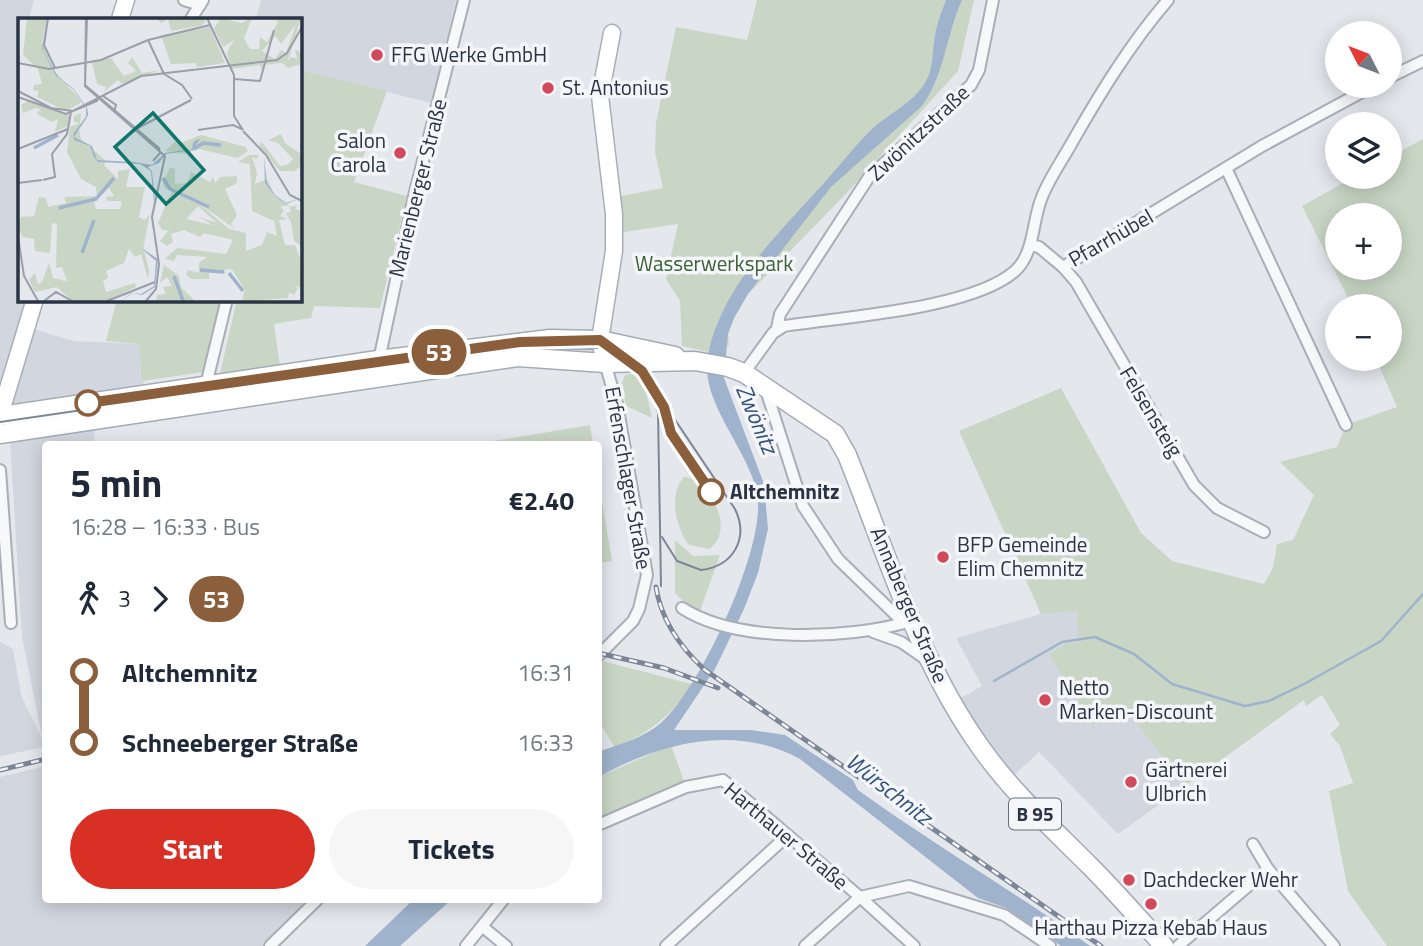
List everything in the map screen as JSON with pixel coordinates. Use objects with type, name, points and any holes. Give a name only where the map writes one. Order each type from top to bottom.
[{"type":"main road","points":[[120,18],[126,0]]},
{"type":"main road","name":"Erfenschlager Straße","points":[[606,363],[600,340],[614,251],[614,214],[600,96],[605,55],[612,33]]},
{"type":"main road","points":[[0,415],[34,301]]},
{"type":"main road","name":"Annaberger Straße","points":[[0,433],[550,339],[600,340],[736,370],[835,435],[847,455],[907,622],[981,748],[1010,786],[1164,946]]},
{"type":"main road","name":"Annaberger Straße","points":[[0,415],[147,396],[206,385],[518,357],[606,363],[700,361]]},
{"type":"main road","name":"B 95","points":[[0,422],[136,402],[147,396]]},
{"type":"street","points":[[184,0],[201,3],[192,18]]},
{"type":"street","name":"Marienberger Straße","points":[[379,369],[414,196],[464,0]]},
{"type":"street","name":"Zwönitzstraße","points":[[777,328],[780,314],[869,177],[971,85],[979,71],[993,0]]},
{"type":"street","points":[[736,370],[777,328],[963,296],[996,283],[1017,269],[1030,245],[1042,197],[1054,175],[1114,75],[1148,24],[1168,0]]},
{"type":"street","points":[[1402,71],[1423,61]]},
{"type":"street","name":"Pfarrhübel","points":[[1030,245],[1039,247],[1063,267],[1226,168],[1351,98]]},
{"type":"street","points":[[1226,168],[1346,425]]},
{"type":"street","name":"Felsensteig","points":[[1063,267],[1076,282],[1194,485],[1217,508],[1264,532]]},
{"type":"street","points":[[206,385],[227,301]]},
{"type":"street","name":"Erfenschlager Straße","points":[[602,652],[633,621],[645,591],[644,551],[617,404],[606,363]]},
{"type":"street","points":[[765,387],[803,506],[838,559],[907,622]]},
{"type":"street","points":[[0,470],[11,623]]},
{"type":"street","points":[[682,608],[715,621],[757,632],[829,635],[870,631],[907,622]]},
{"type":"street","points":[[870,631],[901,642],[931,663]]},
{"type":"street","name":"Harthauer Straße","points":[[602,823],[686,787],[723,780],[860,897],[909,886],[1004,915],[1050,946]]},
{"type":"street","points":[[666,946],[787,836]]},
{"type":"street","points":[[1252,844],[1268,869],[1327,944]]},
{"type":"street","points":[[1178,946],[1268,869]]},
{"type":"street","points":[[805,946],[860,897],[914,946]]},
{"type":"street","points":[[270,946],[314,903]]},
{"type":"street","points":[[466,946],[501,903]]},
{"type":"street","points":[[483,926],[506,946]]},
{"type":"shaded area","points":[[0,0],[34,0],[29,18],[18,18],[18,301],[34,301],[27,327],[73,341],[139,344],[144,386],[102,391],[29,412],[0,416]]},
{"type":"shaded area","name":"FFG Werke GmbH","points":[[261,0],[456,0],[431,103],[301,70],[301,18],[256,18]]},
{"type":"shaded area","points":[[96,424],[93,441],[42,441],[42,736],[22,637],[10,440]]},
{"type":"shaded area","points":[[1077,611],[1080,642],[1065,644],[1049,654],[1092,726],[1124,707],[1185,786],[1118,834],[1039,752],[1012,777],[991,751],[961,698],[982,686],[956,638],[1041,614]]},
{"type":"shaded area","points":[[0,642],[13,649],[21,695],[42,739],[42,748],[0,756]]},
{"type":"shaded area","points":[[42,767],[42,903],[314,903],[270,946],[0,946],[0,777]]},
{"type":"green space","name":"Wasserwerkspark","points":[[757,0],[974,0],[958,71],[843,197],[748,294],[728,334],[729,346],[711,343],[708,352],[682,346],[680,301],[666,279],[678,224],[617,233],[621,196],[663,188],[655,152],[656,123],[676,27],[747,40]]},
{"type":"green space","points":[[301,70],[387,91],[354,182],[407,196],[380,308],[314,306],[311,318],[274,324],[281,373],[219,378],[237,301],[301,301]]},
{"type":"green space","points":[[1423,139],[1423,946],[1387,946],[1348,891],[1329,791],[1353,783],[1340,746],[1330,734],[1340,725],[1322,695],[1306,706],[1304,700],[1185,786],[1124,707],[1092,726],[1049,654],[1065,644],[1079,642],[1077,611],[1041,614],[959,431],[1061,388],[1141,533],[1172,561],[1264,584],[1273,568],[1277,544],[1293,540],[1314,495],[1280,462],[1337,447],[1346,425],[1397,407],[1381,371],[1402,371],[1402,294],[1346,294],[1339,280],[1402,280],[1402,203],[1325,203],[1325,252],[1302,206],[1332,189],[1402,189],[1402,150]]},
{"type":"green space","points":[[116,301],[222,301],[204,372],[142,381],[139,344],[106,341]]},
{"type":"green space","points":[[635,373],[646,391],[652,418],[626,406],[622,383],[625,375]]},
{"type":"green space","points":[[590,425],[593,441],[494,441]]},
{"type":"green space","points":[[684,477],[701,484],[709,493],[720,516],[721,529],[717,540],[709,549],[689,545],[680,530],[675,502],[679,484]]},
{"type":"green space","points":[[602,501],[612,561],[602,563]]},
{"type":"green space","points":[[675,540],[693,556],[720,555],[700,611],[675,593]]},
{"type":"green space","points":[[602,661],[692,684],[659,722],[649,730],[614,747],[602,725]]},
{"type":"green space","points":[[671,745],[686,787],[602,822],[602,775]]},
{"type":"water","points":[[946,0],[962,0],[941,68],[922,106],[831,187],[748,294],[728,334],[724,378],[764,484],[768,529],[758,573],[744,609],[715,669],[674,730],[751,730],[785,735],[853,780],[858,790],[1090,946],[1061,946],[1006,908],[978,898],[800,759],[775,748],[750,742],[698,742],[646,755],[602,775],[602,751],[639,737],[661,723],[694,680],[728,614],[752,546],[758,516],[757,493],[752,475],[716,405],[707,369],[716,327],[738,285],[766,247],[870,131],[911,99],[923,86],[931,68],[940,17]]},
{"type":"water","points":[[410,903],[448,903],[400,946],[365,946]]},
{"type":"waterway","points":[[994,681],[1062,642],[1095,637],[1134,654],[1172,684],[1245,706],[1269,701],[1381,641],[1423,594]]},
{"type":"tram line","points":[[0,422],[515,347],[602,348],[629,360],[645,379],[658,412],[661,586]]},
{"type":"tram line","points":[[655,390],[735,509],[740,530],[736,549],[730,557],[722,563],[701,570],[677,561],[662,537]]},
{"type":"railway","points":[[656,587],[662,611],[673,633],[705,670],[1101,946]]},
{"type":"railway","points":[[602,654],[664,668],[718,688]]},
{"type":"railway","points":[[0,770],[42,760]]},
{"type":"bus line","name":"53","points":[[88,403],[520,342],[576,338],[600,340],[635,363],[642,371],[664,407],[671,433],[711,492]]},
{"type":"place","name":"FFG Werke GmbH","points":[[377,55]]},
{"type":"place","name":"St. Antonius","points":[[548,88]]},
{"type":"place","name":"Salon Carola","points":[[400,153]]},
{"type":"place","name":"Altchemnitz","points":[[711,492]]},
{"type":"place","name":"BFP Gemeinde Elim Chemnitz","points":[[943,557]]},
{"type":"place","name":"Netto Marken-Discount","points":[[1045,700]]},
{"type":"place","name":"Gärtnerei Ulbrich","points":[[1131,782]]},
{"type":"place","name":"Dachdecker Wehr","points":[[1129,880]]},
{"type":"place","name":"Harthau Pizza Kebab Haus","points":[[1151,904]]},
{"type":"water label","name":"Zwönitz","points":[[757,419]]},
{"type":"water label","name":"Würschnitz","points":[[889,789]]}]
